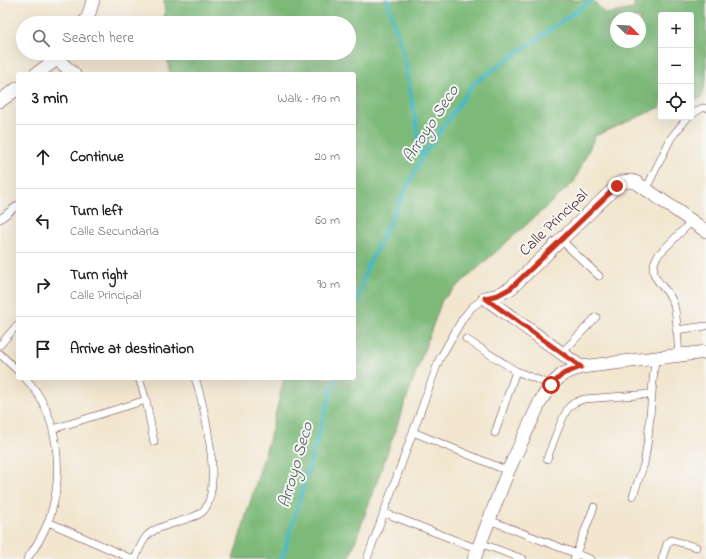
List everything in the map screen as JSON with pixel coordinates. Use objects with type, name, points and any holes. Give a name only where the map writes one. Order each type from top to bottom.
[{"type":"street","points":[[88,16],[93,0]]},
{"type":"street","points":[[39,72],[54,60]]},
{"type":"street","points":[[62,60],[72,72]]},
{"type":"street","points":[[0,101],[16,89]]},
{"type":"street","name":"Calle Principal","points":[[485,298],[498,295],[511,288],[621,182],[632,181],[706,230]]},
{"type":"street","points":[[485,298],[581,367]]},
{"type":"street","points":[[477,550],[508,470],[541,400],[551,385],[563,374],[581,367],[706,352]]},
{"type":"lane","points":[[694,113],[702,108],[706,108]]},
{"type":"lane","points":[[646,189],[671,138],[686,120]]},
{"type":"lane","points":[[0,219],[16,207]]},
{"type":"lane","points":[[679,355],[674,306],[672,300],[658,282],[653,270],[654,262],[658,255],[692,221]]},
{"type":"lane","points":[[561,240],[599,276]]},
{"type":"lane","points":[[367,559],[385,513],[439,360],[463,318],[472,307],[485,298]]},
{"type":"lane","points":[[562,353],[596,317]]},
{"type":"lane","points":[[0,345],[16,326]]},
{"type":"lane","points":[[676,330],[706,326]]},
{"type":"lane","points":[[466,339],[516,371],[551,385]]},
{"type":"lane","points":[[0,354],[16,369]]},
{"type":"lane","points":[[633,496],[644,464],[655,358]]},
{"type":"lane","points":[[495,433],[516,371]]},
{"type":"lane","points":[[26,380],[41,400],[48,413],[53,429],[57,466],[55,493],[48,522],[27,559]]},
{"type":"lane","points":[[140,380],[146,400],[154,442]]},
{"type":"lane","points":[[48,522],[134,559],[143,542],[151,532],[201,514],[208,505],[213,480],[210,445],[200,390],[196,380]]},
{"type":"lane","points":[[547,459],[564,415],[568,407],[575,402],[584,399],[652,394]]},
{"type":"lane","points":[[53,429],[146,400]]},
{"type":"lane","points":[[413,432],[508,470]]},
{"type":"lane","points":[[575,556],[594,507]]},
{"type":"lane","points":[[385,513],[477,550],[523,559]]},
{"type":"lane","points":[[489,520],[575,556],[590,559]]},
{"type":"lane","points":[[662,559],[666,544],[671,540],[696,547]]},
{"type":"green space","points":[[164,0],[593,0],[605,14],[610,13],[610,48],[646,48],[646,12],[617,12],[634,9],[634,0],[706,0],[706,82],[701,98],[694,99],[694,12],[658,12],[658,108],[595,136],[574,182],[442,300],[349,559],[233,559],[270,437],[284,380],[356,380],[356,72],[170,72],[167,60],[356,60],[356,16],[165,16]]},
{"type":"waterway","points":[[387,0],[404,55],[422,157]]},
{"type":"waterway","name":"Arroyo Seco","points":[[356,305],[367,268],[422,157],[474,83],[592,0]]},
{"type":"waterway","name":"Arroyo Seco","points":[[282,559],[334,380]]},
{"type":"route","points":[[551,385],[563,374],[581,367],[485,298],[498,295],[511,288],[617,186]]}]
